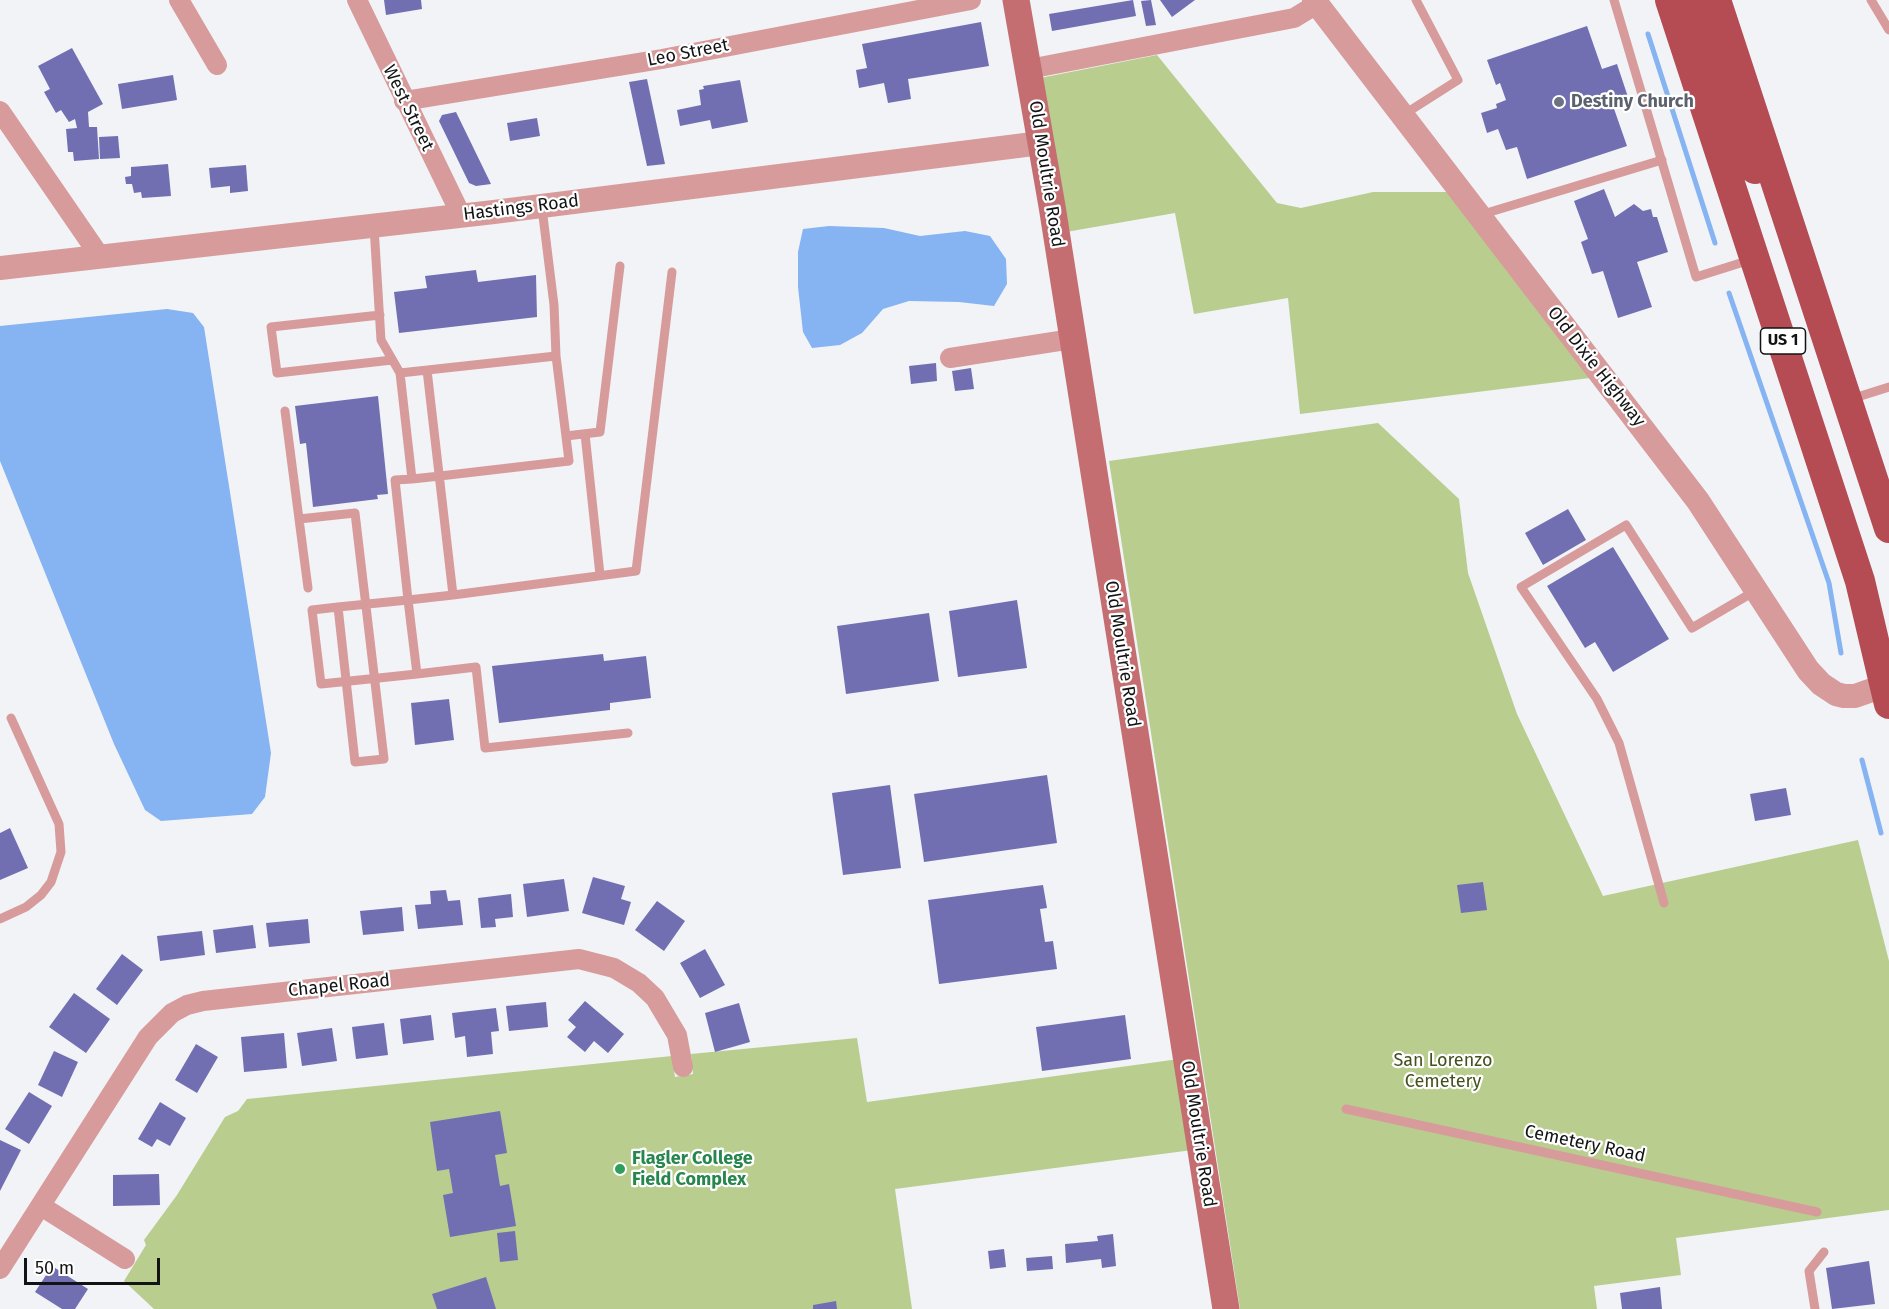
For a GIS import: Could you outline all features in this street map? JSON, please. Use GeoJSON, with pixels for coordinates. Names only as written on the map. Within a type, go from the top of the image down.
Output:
{"type":"FeatureCollection","features":[{"type":"Feature","properties":{"kind":"main road","name":"Old Moultrie Road"},"geometry":{"type":"LineString","coordinates":[[1016,0],[1041,143],[1226,1309]]}},
{"type":"Feature","properties":{"kind":"main road","name":"US 1"},"geometry":{"type":"LineString","coordinates":[[1670,0],[1860,581],[1888,690]]}},
{"type":"Feature","properties":{"kind":"main road"},"geometry":{"type":"LineString","coordinates":[[1694,0],[1743,145],[1790,225]]}},
{"type":"Feature","properties":{"kind":"main road","name":"US 1"},"geometry":{"type":"LineString","coordinates":[[1716,0],[1889,528]]}},
{"type":"Feature","properties":{"kind":"main road"},"geometry":{"type":"LineString","coordinates":[[1735,0],[1816,257],[1817,307]]}},
{"type":"Feature","properties":{"kind":"street"},"geometry":{"type":"LineString","coordinates":[[180,0],[217,65]]}},
{"type":"Feature","properties":{"kind":"street","name":"West Street"},"geometry":{"type":"LineString","coordinates":[[357,0],[461,215]]}},
{"type":"Feature","properties":{"kind":"street","name":"Leo Street"},"geometry":{"type":"LineString","coordinates":[[404,101],[662,59],[971,0]]}},
{"type":"Feature","properties":{"kind":"street"},"geometry":{"type":"LineString","coordinates":[[1029,69],[1294,18],[1316,2]]}},
{"type":"Feature","properties":{"kind":"street","name":"Old Dixie Highway"},"geometry":{"type":"LineString","coordinates":[[1316,2],[1698,501],[1808,670],[1821,684],[1836,694],[1855,696],[1888,690]]}},
{"type":"Feature","properties":{"kind":"street"},"geometry":{"type":"LineString","coordinates":[[0,111],[99,255]]}},
{"type":"Feature","properties":{"kind":"street","name":"Hastings Road"},"geometry":{"type":"LineString","coordinates":[[0,268],[542,206],[1041,143]]}},
{"type":"Feature","properties":{"kind":"street"},"geometry":{"type":"LineString","coordinates":[[950,358],[1072,339]]}},
{"type":"Feature","properties":{"kind":"street","name":"Chapel Road"},"geometry":{"type":"LineString","coordinates":[[0,1269],[148,1037],[172,1013],[203,1001],[579,959],[614,968],[639,983],[655,998],[677,1035],[683,1067]]}},
{"type":"Feature","properties":{"kind":"street"},"geometry":{"type":"LineString","coordinates":[[41,1206],[125,1259]]}},
{"type":"Feature","properties":{"kind":"lane"},"geometry":{"type":"LineString","coordinates":[[1403,116],[1458,80],[1416,0]]}},
{"type":"Feature","properties":{"kind":"lane"},"geometry":{"type":"LineString","coordinates":[[1614,0],[1696,277],[1755,259]]}},
{"type":"Feature","properties":{"kind":"lane"},"geometry":{"type":"LineString","coordinates":[[1871,0],[1889,30]]}},
{"type":"Feature","properties":{"kind":"lane"},"geometry":{"type":"LineString","coordinates":[[1480,215],[1662,160]]}},
{"type":"Feature","properties":{"kind":"lane"},"geometry":{"type":"LineString","coordinates":[[417,674],[395,480],[569,461],[556,356],[554,305],[542,206]]}},
{"type":"Feature","properties":{"kind":"lane"},"geometry":{"type":"LineString","coordinates":[[374,225],[381,340],[400,373],[412,479]]}},
{"type":"Feature","properties":{"kind":"lane"},"geometry":{"type":"LineString","coordinates":[[566,436],[600,432],[620,266]]}},
{"type":"Feature","properties":{"kind":"lane"},"geometry":{"type":"LineString","coordinates":[[628,733],[485,748],[476,667],[321,684],[312,610],[453,595],[636,571],[672,272]]}},
{"type":"Feature","properties":{"kind":"lane"},"geometry":{"type":"LineString","coordinates":[[380,315],[272,327],[277,374],[392,360]]}},
{"type":"Feature","properties":{"kind":"lane"},"geometry":{"type":"LineString","coordinates":[[400,373],[556,356]]}},
{"type":"Feature","properties":{"kind":"lane"},"geometry":{"type":"LineString","coordinates":[[427,370],[453,595]]}},
{"type":"Feature","properties":{"kind":"lane"},"geometry":{"type":"LineString","coordinates":[[1848,400],[1889,387]]}},
{"type":"Feature","properties":{"kind":"lane"},"geometry":{"type":"LineString","coordinates":[[285,411],[308,588]]}},
{"type":"Feature","properties":{"kind":"lane"},"geometry":{"type":"LineString","coordinates":[[585,434],[600,575]]}},
{"type":"Feature","properties":{"kind":"lane"},"geometry":{"type":"LineString","coordinates":[[299,519],[355,513],[384,759],[356,762],[338,607]]}},
{"type":"Feature","properties":{"kind":"lane"},"geometry":{"type":"LineString","coordinates":[[1664,903],[1619,743],[1597,699],[1521,587],[1626,525],[1692,628],[1755,591]]}},
{"type":"Feature","properties":{"kind":"lane"},"geometry":{"type":"LineString","coordinates":[[0,919],[26,907],[41,895],[51,882],[61,852],[59,824],[11,718]]}},
{"type":"Feature","properties":{"kind":"lane","name":"Cemetery Road"},"geometry":{"type":"LineString","coordinates":[[1346,1108],[1817,1212]]}},
{"type":"Feature","properties":{"kind":"lane"},"geometry":{"type":"LineString","coordinates":[[1815,1309],[1809,1271],[1824,1252]]}},
{"type":"Feature","properties":{"kind":"green space"},"geometry":{"type":"Polygon","coordinates":[[[1157,55],[1277,203],[1301,208],[1373,192],[1449,192],[1590,378],[1300,414],[1288,298],[1194,314],[1175,213],[1066,232],[1040,78],[1157,55]]]}},
{"type":"Feature","properties":{"kind":"green space","name":"San Lorenzo Cemetery"},"geometry":{"type":"Polygon","coordinates":[[[1378,423],[1459,499],[1468,573],[1517,714],[1603,896],[1858,840],[1889,961],[1889,1210],[1676,1238],[1681,1275],[1594,1286],[1597,1309],[1240,1309],[1109,461],[1378,423]]]}},
{"type":"Feature","properties":{"kind":"green space","name":"Flagler College Field Complex"},"geometry":{"type":"Polygon","coordinates":[[[857,1038],[867,1102],[1186,1058],[1200,1149],[895,1189],[912,1309],[154,1309],[124,1281],[146,1245],[144,1240],[177,1195],[225,1117],[238,1111],[247,1099],[672,1056],[675,1077],[693,1074],[691,1054],[857,1038]]]}},
{"type":"Feature","properties":{"kind":"water"},"geometry":{"type":"Polygon","coordinates":[[[829,226],[884,228],[920,236],[965,231],[990,236],[1006,259],[1007,284],[994,306],[959,302],[909,301],[883,309],[862,333],[840,345],[812,348],[803,332],[798,287],[798,252],[803,229],[829,226]]]}},
{"type":"Feature","properties":{"kind":"water"},"geometry":{"type":"Polygon","coordinates":[[[167,309],[193,313],[204,327],[271,753],[265,797],[252,814],[161,821],[145,810],[114,744],[0,461],[0,326],[167,309]]]}},
{"type":"Feature","properties":{"kind":"building"},"geometry":{"type":"Polygon","coordinates":[[[384,0],[421,0],[422,9],[386,15],[384,0]]]}},
{"type":"Feature","properties":{"kind":"building"},"geometry":{"type":"Polygon","coordinates":[[[1133,0],[1136,16],[1052,31],[1049,14],[1133,0]]]}},
{"type":"Feature","properties":{"kind":"building"},"geometry":{"type":"Polygon","coordinates":[[[1151,0],[1156,25],[1146,26],[1141,1],[1151,0]]]}},
{"type":"Feature","properties":{"kind":"building"},"geometry":{"type":"Polygon","coordinates":[[[1160,0],[1195,0],[1172,17],[1160,0]]]}},
{"type":"Feature","properties":{"kind":"building"},"geometry":{"type":"Polygon","coordinates":[[[981,22],[989,66],[908,79],[911,99],[888,103],[884,83],[859,88],[856,70],[867,68],[862,44],[981,22]]]}},
{"type":"Feature","properties":{"kind":"building","name":"Destiny Church"},"geometry":{"type":"Polygon","coordinates":[[[1587,26],[1602,69],[1617,64],[1628,97],[1612,103],[1627,146],[1527,179],[1517,147],[1506,150],[1498,129],[1487,133],[1481,113],[1497,108],[1496,104],[1506,100],[1500,83],[1496,85],[1487,60],[1587,26]]]}},
{"type":"Feature","properties":{"kind":"building"},"geometry":{"type":"Polygon","coordinates":[[[72,48],[103,104],[88,112],[89,127],[97,127],[99,159],[74,161],[73,152],[68,152],[66,129],[77,128],[75,119],[69,122],[61,110],[56,113],[44,92],[50,89],[38,66],[72,48]]]}},
{"type":"Feature","properties":{"kind":"building"},"geometry":{"type":"Polygon","coordinates":[[[173,75],[177,100],[122,109],[118,84],[173,75]]]}},
{"type":"Feature","properties":{"kind":"building"},"geometry":{"type":"Polygon","coordinates":[[[647,79],[665,164],[647,166],[629,82],[647,79]]]}},
{"type":"Feature","properties":{"kind":"building"},"geometry":{"type":"Polygon","coordinates":[[[740,80],[748,122],[712,129],[710,120],[680,126],[677,110],[701,105],[699,90],[704,89],[703,86],[740,80]]]}},
{"type":"Feature","properties":{"kind":"building"},"geometry":{"type":"Polygon","coordinates":[[[456,112],[491,184],[476,186],[469,183],[439,121],[442,115],[456,112]]]}},
{"type":"Feature","properties":{"kind":"building"},"geometry":{"type":"Polygon","coordinates":[[[537,118],[540,136],[510,141],[507,123],[537,118]]]}},
{"type":"Feature","properties":{"kind":"building"},"geometry":{"type":"Polygon","coordinates":[[[118,136],[120,158],[100,159],[99,137],[118,136]]]}},
{"type":"Feature","properties":{"kind":"building"},"geometry":{"type":"Polygon","coordinates":[[[168,164],[171,196],[142,198],[141,192],[134,193],[132,184],[126,184],[125,177],[131,176],[131,167],[168,164]]]}},
{"type":"Feature","properties":{"kind":"building"},"geometry":{"type":"Polygon","coordinates":[[[246,165],[248,191],[230,193],[230,186],[211,188],[209,168],[246,165]]]}},
{"type":"Feature","properties":{"kind":"building"},"geometry":{"type":"Polygon","coordinates":[[[1604,189],[1615,217],[1634,204],[1643,211],[1651,209],[1653,217],[1657,217],[1668,252],[1637,262],[1652,307],[1618,318],[1603,271],[1592,274],[1581,242],[1588,239],[1574,201],[1604,189]]]}},
{"type":"Feature","properties":{"kind":"building"},"geometry":{"type":"Polygon","coordinates":[[[476,270],[478,282],[536,275],[537,317],[399,333],[394,292],[427,288],[425,276],[476,270]]]}},
{"type":"Feature","properties":{"kind":"building"},"geometry":{"type":"Polygon","coordinates":[[[936,363],[937,381],[911,384],[909,366],[936,363]]]}},
{"type":"Feature","properties":{"kind":"building"},"geometry":{"type":"Polygon","coordinates":[[[971,368],[974,389],[955,391],[952,371],[971,368]]]}},
{"type":"Feature","properties":{"kind":"building"},"geometry":{"type":"Polygon","coordinates":[[[378,396],[388,494],[377,495],[378,499],[313,507],[306,443],[300,444],[295,406],[378,396]]]}},
{"type":"Feature","properties":{"kind":"building"},"geometry":{"type":"Polygon","coordinates":[[[1568,509],[1586,540],[1543,565],[1525,533],[1568,509]]]}},
{"type":"Feature","properties":{"kind":"building"},"geometry":{"type":"Polygon","coordinates":[[[1613,547],[1669,639],[1613,672],[1595,642],[1585,648],[1547,586],[1613,547]]]}},
{"type":"Feature","properties":{"kind":"building"},"geometry":{"type":"Polygon","coordinates":[[[1017,600],[1027,668],[958,677],[949,611],[1017,600]]]}},
{"type":"Feature","properties":{"kind":"building"},"geometry":{"type":"Polygon","coordinates":[[[929,613],[939,681],[846,694],[837,626],[929,613]]]}},
{"type":"Feature","properties":{"kind":"building"},"geometry":{"type":"Polygon","coordinates":[[[603,654],[604,661],[646,656],[651,698],[610,703],[610,710],[499,723],[492,666],[603,654]]]}},
{"type":"Feature","properties":{"kind":"building"},"geometry":{"type":"Polygon","coordinates":[[[449,699],[454,740],[415,745],[411,703],[449,699]]]}},
{"type":"Feature","properties":{"kind":"building"},"geometry":{"type":"Polygon","coordinates":[[[1047,775],[1057,843],[924,862],[914,794],[1047,775]]]}},
{"type":"Feature","properties":{"kind":"building"},"geometry":{"type":"Polygon","coordinates":[[[890,785],[901,868],[843,875],[832,793],[890,785]]]}},
{"type":"Feature","properties":{"kind":"building"},"geometry":{"type":"Polygon","coordinates":[[[1786,788],[1791,815],[1755,821],[1750,794],[1786,788]]]}},
{"type":"Feature","properties":{"kind":"building"},"geometry":{"type":"Polygon","coordinates":[[[10,828],[28,868],[0,880],[0,833],[10,828]]]}},
{"type":"Feature","properties":{"kind":"building"},"geometry":{"type":"Polygon","coordinates":[[[593,877],[625,886],[621,899],[631,902],[624,925],[582,913],[593,877]]]}},
{"type":"Feature","properties":{"kind":"building"},"geometry":{"type":"Polygon","coordinates":[[[564,879],[569,911],[527,917],[523,884],[564,879]]]}},
{"type":"Feature","properties":{"kind":"building"},"geometry":{"type":"Polygon","coordinates":[[[1483,882],[1487,910],[1461,913],[1457,885],[1483,882]]]}},
{"type":"Feature","properties":{"kind":"building"},"geometry":{"type":"Polygon","coordinates":[[[1043,885],[1047,908],[1040,909],[1045,942],[1053,941],[1057,969],[939,984],[928,900],[1043,885]]]}},
{"type":"Feature","properties":{"kind":"building"},"geometry":{"type":"Polygon","coordinates":[[[446,890],[448,901],[460,900],[463,925],[418,929],[415,905],[431,904],[430,891],[446,890]]]}},
{"type":"Feature","properties":{"kind":"building"},"geometry":{"type":"Polygon","coordinates":[[[511,894],[513,917],[495,919],[496,927],[481,928],[478,898],[511,894]]]}},
{"type":"Feature","properties":{"kind":"building"},"geometry":{"type":"Polygon","coordinates":[[[657,901],[685,921],[664,951],[635,930],[657,901]]]}},
{"type":"Feature","properties":{"kind":"building"},"geometry":{"type":"Polygon","coordinates":[[[402,907],[404,931],[363,935],[360,911],[402,907]]]}},
{"type":"Feature","properties":{"kind":"building"},"geometry":{"type":"Polygon","coordinates":[[[308,919],[310,943],[269,947],[266,923],[308,919]]]}},
{"type":"Feature","properties":{"kind":"building"},"geometry":{"type":"Polygon","coordinates":[[[253,925],[256,948],[216,953],[213,930],[253,925]]]}},
{"type":"Feature","properties":{"kind":"building"},"geometry":{"type":"Polygon","coordinates":[[[202,931],[205,955],[160,961],[157,936],[202,931]]]}},
{"type":"Feature","properties":{"kind":"building"},"geometry":{"type":"Polygon","coordinates":[[[705,949],[725,985],[700,998],[680,963],[705,949]]]}},
{"type":"Feature","properties":{"kind":"building"},"geometry":{"type":"Polygon","coordinates":[[[122,954],[143,970],[117,1005],[96,989],[122,954]]]}},
{"type":"Feature","properties":{"kind":"building"},"geometry":{"type":"Polygon","coordinates":[[[74,993],[110,1019],[86,1053],[49,1027],[74,993]]]}},
{"type":"Feature","properties":{"kind":"building"},"geometry":{"type":"Polygon","coordinates":[[[585,1001],[624,1034],[608,1053],[594,1041],[585,1052],[567,1037],[576,1027],[568,1020],[585,1001]]]}},
{"type":"Feature","properties":{"kind":"building"},"geometry":{"type":"Polygon","coordinates":[[[546,1002],[548,1027],[509,1031],[506,1006],[546,1002]]]}},
{"type":"Feature","properties":{"kind":"building"},"geometry":{"type":"Polygon","coordinates":[[[739,1003],[750,1042],[715,1052],[705,1013],[739,1003]]]}},
{"type":"Feature","properties":{"kind":"building"},"geometry":{"type":"Polygon","coordinates":[[[496,1008],[499,1031],[491,1032],[493,1054],[467,1057],[465,1036],[455,1038],[452,1013],[496,1008]]]}},
{"type":"Feature","properties":{"kind":"building"},"geometry":{"type":"Polygon","coordinates":[[[431,1015],[434,1040],[403,1044],[400,1019],[431,1015]]]}},
{"type":"Feature","properties":{"kind":"building"},"geometry":{"type":"Polygon","coordinates":[[[1125,1015],[1131,1059],[1042,1071],[1036,1027],[1125,1015]]]}},
{"type":"Feature","properties":{"kind":"building"},"geometry":{"type":"Polygon","coordinates":[[[384,1023],[388,1055],[356,1059],[352,1027],[384,1023]]]}},
{"type":"Feature","properties":{"kind":"building"},"geometry":{"type":"Polygon","coordinates":[[[332,1028],[337,1061],[302,1066],[297,1033],[332,1028]]]}},
{"type":"Feature","properties":{"kind":"building"},"geometry":{"type":"Polygon","coordinates":[[[284,1033],[287,1068],[244,1072],[241,1037],[284,1033]]]}},
{"type":"Feature","properties":{"kind":"building"},"geometry":{"type":"Polygon","coordinates":[[[196,1044],[218,1057],[197,1093],[175,1080],[196,1044]]]}},
{"type":"Feature","properties":{"kind":"building"},"geometry":{"type":"Polygon","coordinates":[[[54,1051],[78,1062],[62,1097],[38,1085],[54,1051]]]}},
{"type":"Feature","properties":{"kind":"building"},"geometry":{"type":"Polygon","coordinates":[[[29,1092],[52,1106],[29,1144],[5,1129],[29,1092]]]}},
{"type":"Feature","properties":{"kind":"building"},"geometry":{"type":"Polygon","coordinates":[[[160,1102],[186,1118],[170,1146],[157,1139],[152,1147],[138,1139],[160,1102]]]}},
{"type":"Feature","properties":{"kind":"building"},"geometry":{"type":"Polygon","coordinates":[[[500,1111],[507,1153],[495,1155],[500,1186],[509,1184],[516,1226],[450,1237],[443,1195],[453,1193],[449,1169],[437,1171],[430,1122],[500,1111]]]}},
{"type":"Feature","properties":{"kind":"building"},"geometry":{"type":"Polygon","coordinates":[[[0,1140],[21,1150],[0,1191],[0,1140]]]}},
{"type":"Feature","properties":{"kind":"building"},"geometry":{"type":"Polygon","coordinates":[[[159,1174],[160,1205],[113,1206],[113,1175],[159,1174]]]}},
{"type":"Feature","properties":{"kind":"building"},"geometry":{"type":"Polygon","coordinates":[[[515,1231],[518,1260],[500,1262],[497,1233],[515,1231]]]}},
{"type":"Feature","properties":{"kind":"building"},"geometry":{"type":"Polygon","coordinates":[[[1113,1234],[1116,1266],[1102,1268],[1101,1259],[1066,1263],[1065,1244],[1098,1241],[1097,1236],[1113,1234]]]}},
{"type":"Feature","properties":{"kind":"building"},"geometry":{"type":"Polygon","coordinates":[[[1004,1249],[1006,1267],[990,1269],[988,1251],[1004,1249]]]}},
{"type":"Feature","properties":{"kind":"building"},"geometry":{"type":"Polygon","coordinates":[[[1052,1256],[1053,1269],[1027,1271],[1026,1258],[1052,1256]]]}},
{"type":"Feature","properties":{"kind":"building"},"geometry":{"type":"Polygon","coordinates":[[[1869,1261],[1875,1304],[1832,1309],[1826,1268],[1869,1261]]]}},
{"type":"Feature","properties":{"kind":"building"},"geometry":{"type":"Polygon","coordinates":[[[52,1266],[88,1289],[75,1309],[62,1309],[35,1292],[52,1266]]]}},
{"type":"Feature","properties":{"kind":"building"},"geometry":{"type":"Polygon","coordinates":[[[486,1277],[496,1309],[437,1309],[432,1294],[486,1277]]]}},
{"type":"Feature","properties":{"kind":"building"},"geometry":{"type":"Polygon","coordinates":[[[1660,1287],[1662,1309],[1622,1309],[1620,1293],[1660,1287]]]}},
{"type":"Feature","properties":{"kind":"building"},"geometry":{"type":"Polygon","coordinates":[[[836,1301],[837,1309],[813,1309],[813,1305],[836,1301]]]}},
{"type":"Feature","properties":{"kind":"waterway"},"geometry":{"type":"LineString","coordinates":[[1648,34],[1715,243]]}},
{"type":"Feature","properties":{"kind":"waterway"},"geometry":{"type":"LineString","coordinates":[[1729,293],[1829,583],[1841,653]]}},
{"type":"Feature","properties":{"kind":"waterway"},"geometry":{"type":"LineString","coordinates":[[1862,760],[1881,833]]}},
{"type":"Feature","properties":{"kind":"place","name":"Destiny Church"},"geometry":{"type":"Point","coordinates":[1559,102]}},
{"type":"Feature","properties":{"kind":"place","name":"Flagler College Field Complex"},"geometry":{"type":"Point","coordinates":[620,1169]}}]}
